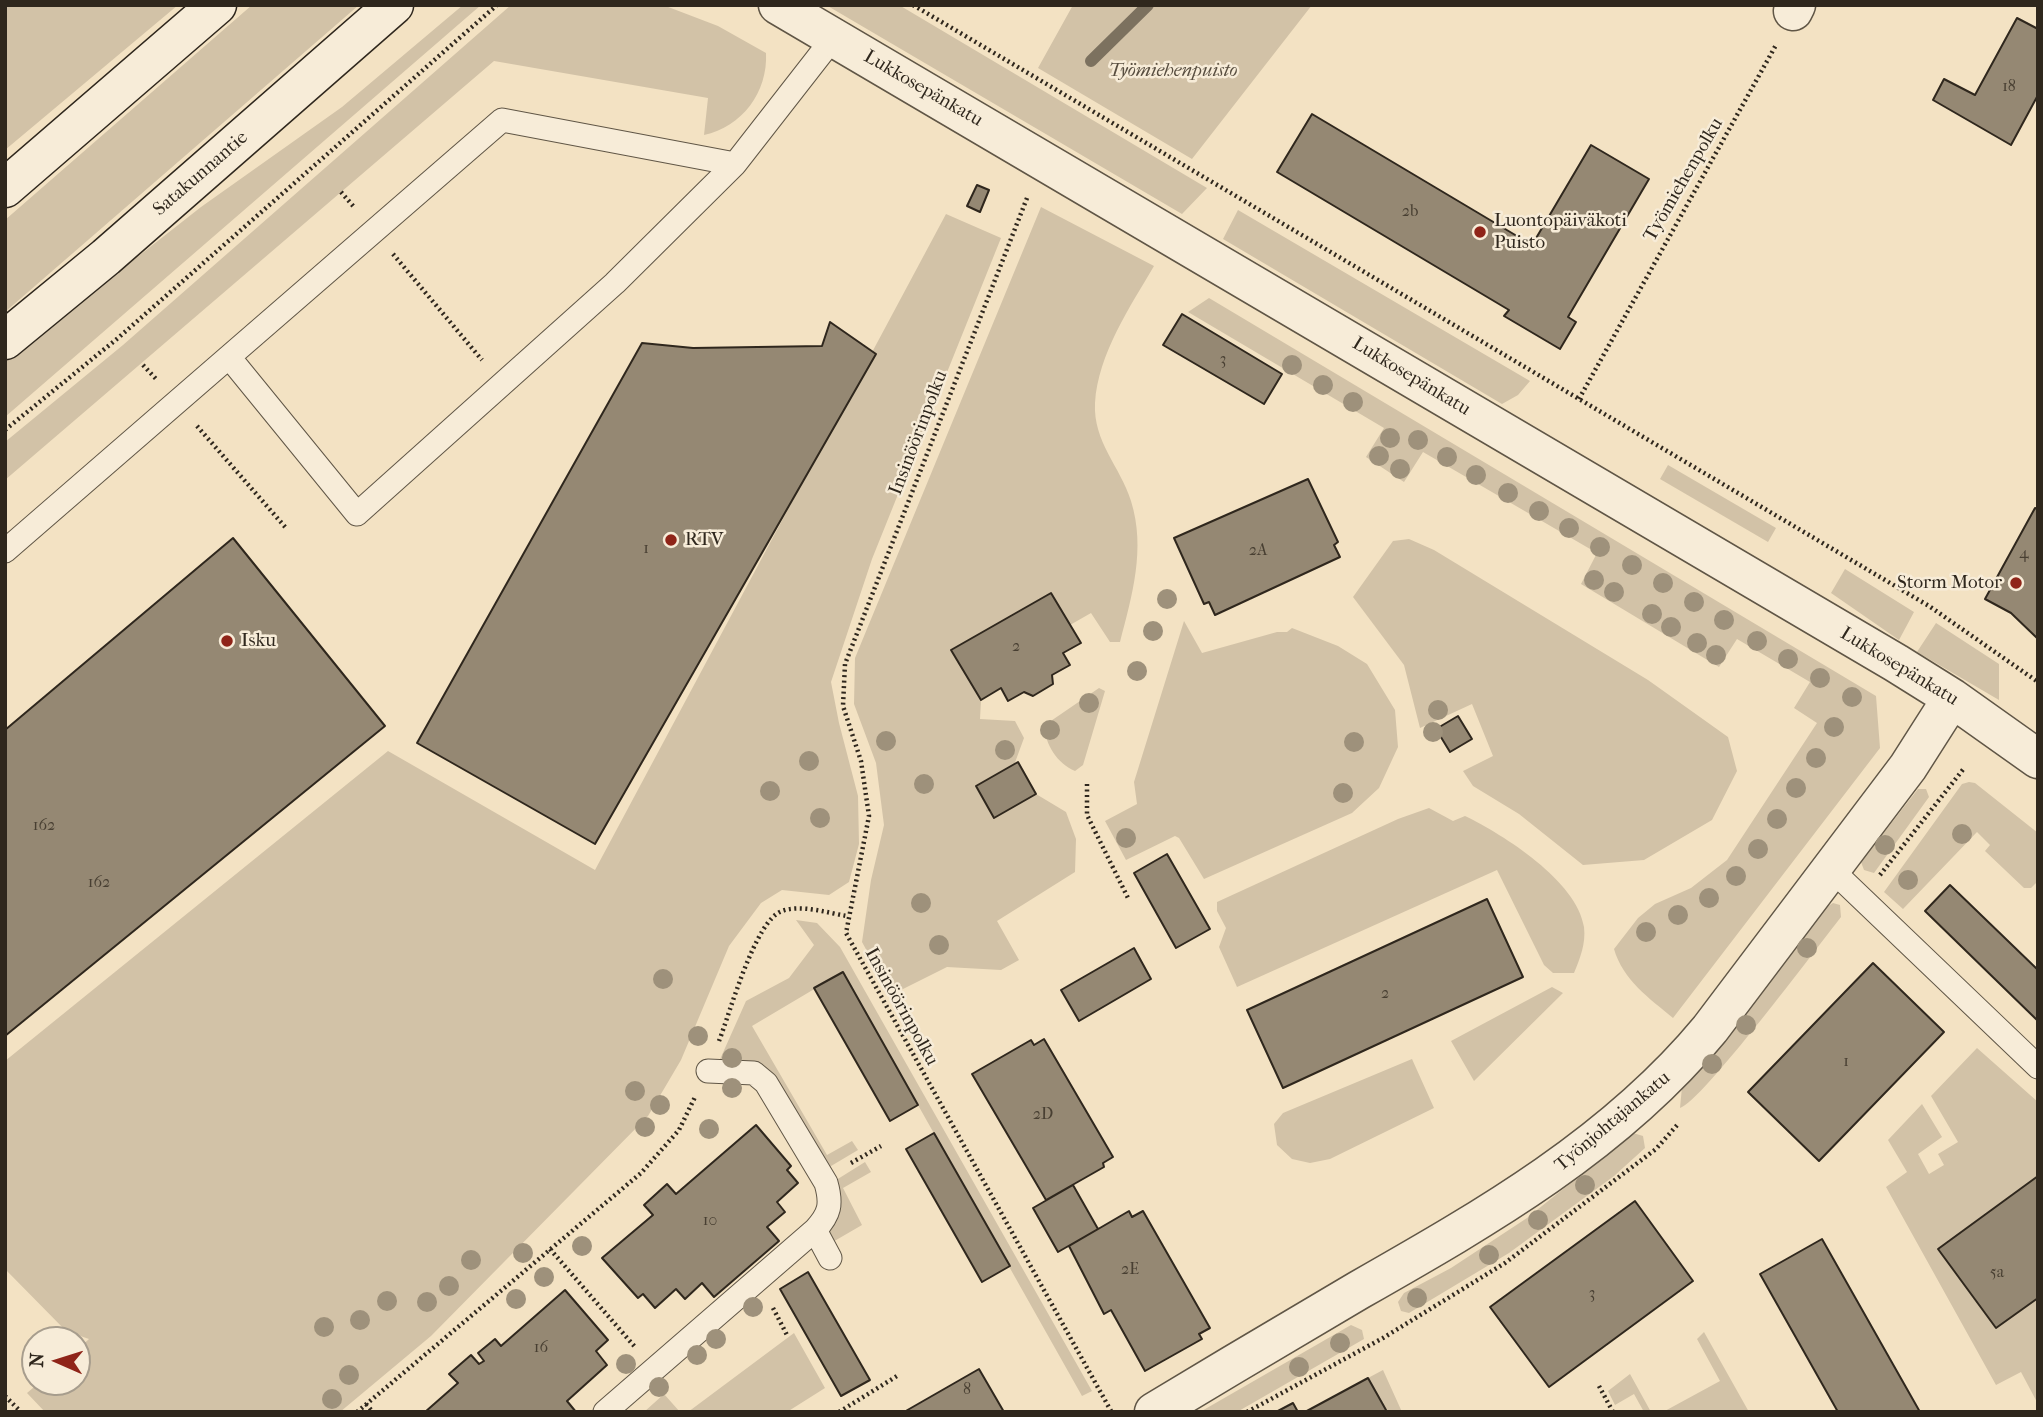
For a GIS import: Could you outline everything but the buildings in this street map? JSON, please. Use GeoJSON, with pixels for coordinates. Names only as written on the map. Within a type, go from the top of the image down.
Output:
{"type":"FeatureCollection","features":[{"type":"Feature","properties":{"kind":"street"},"geometry":{"type":"LineString","coordinates":[[5,188],[217,5]]}},
{"type":"Feature","properties":{"kind":"street","name":"Satakunnantie"},"geometry":{"type":"LineString","coordinates":[[5,340],[106,257],[394,5]]}},
{"type":"Feature","properties":{"kind":"street","name":"Lukkosepänkatu"},"geometry":{"type":"LineString","coordinates":[[778,5],[1952,698],[2038,759]]}},
{"type":"Feature","properties":{"kind":"street","name":"Työnjohtajankatu"},"geometry":{"type":"LineString","coordinates":[[1154,1412],[1464,1231],[1551,1174],[1630,1113],[1686,1058],[1710,1030],[1908,766],[1952,698]]}},
{"type":"Feature","properties":{"kind":"lane"},"geometry":{"type":"LineString","coordinates":[[229,357],[357,514],[615,284],[735,164],[834,37]]}},
{"type":"Feature","properties":{"kind":"lane"},"geometry":{"type":"LineString","coordinates":[[5,551],[502,120],[735,164]]}},
{"type":"Feature","properties":{"kind":"lane"},"geometry":{"type":"LineString","coordinates":[[1832,870],[2038,1067]]}},
{"type":"Feature","properties":{"kind":"lane"},"geometry":{"type":"LineString","coordinates":[[605,1412],[827,1217],[831,1201],[826,1183],[766,1083],[754,1073],[708,1072]]}},
{"type":"Feature","properties":{"kind":"lane"},"geometry":{"type":"LineString","coordinates":[[815,1230],[830,1258]]}},
{"type":"Feature","properties":{"kind":"path"},"geometry":{"type":"LineString","coordinates":[[5,430],[118,338],[497,5]]}},
{"type":"Feature","properties":{"kind":"path"},"geometry":{"type":"LineString","coordinates":[[913,5],[1929,606],[2038,682]]}},
{"type":"Feature","properties":{"kind":"path","name":"Työmiehenpolku"},"geometry":{"type":"LineString","coordinates":[[1579,398],[1674,225],[1757,82],[1795,8]]}},
{"type":"Feature","properties":{"kind":"path","name":"Insinöörinpolku"},"geometry":{"type":"LineString","coordinates":[[1031,190],[845,664],[843,706],[861,761],[869,816],[847,916],[846,933],[851,947],[1111,1412]]}},
{"type":"Feature","properties":{"kind":"path"},"geometry":{"type":"LineString","coordinates":[[341,192],[503,384]]}},
{"type":"Feature","properties":{"kind":"path"},"geometry":{"type":"LineString","coordinates":[[144,365],[286,528]]}},
{"type":"Feature","properties":{"kind":"path"},"geometry":{"type":"LineString","coordinates":[[1087,784],[1087,815],[1128,898]]}},
{"type":"Feature","properties":{"kind":"path"},"geometry":{"type":"LineString","coordinates":[[357,1412],[641,1173],[679,1130],[708,1072],[758,938],[772,916],[793,909],[847,916]]}},
{"type":"Feature","properties":{"kind":"path"},"geometry":{"type":"LineString","coordinates":[[550,1249],[654,1369]]}},
{"type":"Feature","properties":{"kind":"path"},"geometry":{"type":"LineString","coordinates":[[839,1412],[897,1376]]}},
{"type":"Feature","properties":{"kind":"path"},"geometry":{"type":"LineString","coordinates":[[1599,1386],[1613,1412]]}},
{"type":"Feature","properties":{"kind":"path"},"geometry":{"type":"LineString","coordinates":[[5,1396],[21,1412]]}},
{"type":"Feature","properties":{"kind":"path"},"geometry":{"type":"LineString","coordinates":[[366,1404],[373,1412]]}},
{"type":"Feature","properties":{"kind":"green space"},"geometry":{"type":"Polygon","coordinates":[[[5,5],[178,5],[5,150],[5,5]]]}},
{"type":"Feature","properties":{"kind":"green space"},"geometry":{"type":"Polygon","coordinates":[[[252,5],[359,5],[5,312],[5,220],[252,5]]]}},
{"type":"Feature","properties":{"kind":"green space"},"geometry":{"type":"Polygon","coordinates":[[[463,5],[481,5],[5,417],[5,361],[201,207],[342,107],[463,5]]]}},
{"type":"Feature","properties":{"kind":"green space"},"geometry":{"type":"Polygon","coordinates":[[[511,5],[663,5],[718,26],[766,53],[762,81],[750,106],[741,116],[718,131],[704,135],[708,98],[494,61],[5,480],[5,442],[123,345],[511,5]]]}},
{"type":"Feature","properties":{"kind":"green space"},"geometry":{"type":"Polygon","coordinates":[[[826,5],[899,5],[1207,188],[1182,214],[826,5]]]}},
{"type":"Feature","properties":{"kind":"green space","name":"Työmiehenpuisto"},"geometry":{"type":"Polygon","coordinates":[[[1073,5],[1312,5],[1192,159],[1038,68],[1073,5]]]}},
{"type":"Feature","properties":{"kind":"green space"},"geometry":{"type":"Polygon","coordinates":[[[1041,207],[1154,266],[1109,349],[1097,385],[1095,403],[1098,430],[1126,488],[1135,519],[1137,555],[1133,590],[1120,642],[1110,642],[1091,613],[1070,625],[1051,593],[952,650],[981,700],[980,719],[1015,721],[1024,738],[995,817],[1036,794],[1066,812],[1076,839],[1075,872],[997,921],[1019,960],[1001,970],[947,967],[891,995],[862,942],[871,880],[884,825],[876,763],[854,704],[855,658],[1041,207]]]}},
{"type":"Feature","properties":{"kind":"green space"},"geometry":{"type":"Polygon","coordinates":[[[1238,210],[1530,381],[1518,395],[1502,404],[1223,239],[1238,210]]]}},
{"type":"Feature","properties":{"kind":"green space"},"geometry":{"type":"Polygon","coordinates":[[[946,214],[1001,238],[872,559],[831,682],[858,796],[859,844],[849,882],[829,895],[782,890],[761,903],[729,946],[681,1060],[648,1116],[431,1336],[340,1412],[45,1412],[30,1396],[91,1396],[91,1326],[61,1326],[5,1269],[5,1061],[388,751],[595,870],[946,214]]]}},
{"type":"Feature","properties":{"kind":"green space"},"geometry":{"type":"Polygon","coordinates":[[[1209,298],[1876,696],[1880,748],[1673,1018],[1630,979],[1614,949],[1638,918],[1655,904],[1691,888],[1727,860],[1817,723],[1794,708],[1810,682],[1737,639],[1719,667],[1581,584],[1597,553],[1423,452],[1404,482],[1366,457],[1384,428],[1188,312],[1209,298]]]}},
{"type":"Feature","properties":{"kind":"green space"},"geometry":{"type":"Polygon","coordinates":[[[1668,465],[1776,528],[1768,542],[1660,479],[1668,465]]]}},
{"type":"Feature","properties":{"kind":"green space"},"geometry":{"type":"Polygon","coordinates":[[[1409,539],[1434,550],[1648,680],[1728,737],[1737,771],[1712,820],[1644,860],[1583,865],[1519,814],[1473,786],[1463,771],[1493,756],[1472,704],[1420,728],[1404,665],[1353,597],[1393,541],[1409,539]]]}},
{"type":"Feature","properties":{"kind":"green space"},"geometry":{"type":"Polygon","coordinates":[[[1845,569],[1914,612],[1899,640],[1831,593],[1845,569]]]}},
{"type":"Feature","properties":{"kind":"green space"},"geometry":{"type":"Polygon","coordinates":[[[1184,621],[1202,653],[1277,632],[1287,632],[1292,628],[1338,646],[1367,664],[1395,710],[1398,747],[1379,788],[1352,813],[1204,879],[1179,838],[1175,836],[1126,860],[1105,821],[1137,804],[1134,782],[1184,621]]]}},
{"type":"Feature","properties":{"kind":"green space"},"geometry":{"type":"Polygon","coordinates":[[[1936,623],[1999,664],[1999,700],[1917,652],[1936,623]]]}},
{"type":"Feature","properties":{"kind":"green space"},"geometry":{"type":"Polygon","coordinates":[[[1099,688],[1105,691],[1083,765],[1075,771],[1063,764],[1053,752],[1045,725],[1099,688]]]}},
{"type":"Feature","properties":{"kind":"green space"},"geometry":{"type":"Polygon","coordinates":[[[1975,783],[2038,833],[2038,881],[2031,888],[2024,888],[1985,851],[1990,845],[1977,832],[1903,909],[1884,892],[1962,784],[1975,783]]]}},
{"type":"Feature","properties":{"kind":"green space"},"geometry":{"type":"Polygon","coordinates":[[[1918,789],[1926,789],[1929,797],[1874,873],[1864,870],[1861,862],[1918,789]]]}},
{"type":"Feature","properties":{"kind":"green space"},"geometry":{"type":"Polygon","coordinates":[[[1429,808],[1453,821],[1465,816],[1518,847],[1554,877],[1568,893],[1584,927],[1583,945],[1574,973],[1553,973],[1544,965],[1497,870],[1237,987],[1219,947],[1226,928],[1217,911],[1217,902],[1398,819],[1429,808]]]}},
{"type":"Feature","properties":{"kind":"green space"},"geometry":{"type":"Polygon","coordinates":[[[1833,903],[1840,905],[1841,917],[1734,1053],[1692,1100],[1680,1108],[1682,1087],[1825,908],[1833,903]]]}},
{"type":"Feature","properties":{"kind":"green space"},"geometry":{"type":"Polygon","coordinates":[[[796,920],[817,923],[840,947],[1092,1391],[1082,1396],[843,972],[752,1026],[827,1155],[852,1141],[858,1150],[826,1169],[771,1078],[717,1066],[746,1001],[789,978],[814,945],[796,920]]]}},
{"type":"Feature","properties":{"kind":"green space"},"geometry":{"type":"Polygon","coordinates":[[[1552,987],[1563,993],[1474,1081],[1451,1041],[1552,987]]]}},
{"type":"Feature","properties":{"kind":"green space"},"geometry":{"type":"Polygon","coordinates":[[[1977,1048],[2038,1102],[2038,1176],[1938,1249],[1996,1328],[2038,1298],[2038,1404],[2021,1372],[1996,1385],[1886,1187],[1907,1172],[1888,1140],[1922,1104],[1942,1137],[1918,1154],[1929,1174],[1944,1165],[1938,1154],[1958,1142],[1931,1096],[1977,1048]]]}},
{"type":"Feature","properties":{"kind":"green space"},"geometry":{"type":"Polygon","coordinates":[[[1412,1059],[1434,1108],[1330,1159],[1310,1163],[1292,1159],[1277,1145],[1274,1124],[1283,1113],[1412,1059]]]}},
{"type":"Feature","properties":{"kind":"green space"},"geometry":{"type":"Polygon","coordinates":[[[1633,1133],[1643,1136],[1645,1148],[1614,1176],[1509,1253],[1409,1313],[1401,1311],[1398,1302],[1404,1293],[1451,1268],[1527,1218],[1633,1133]]]}},
{"type":"Feature","properties":{"kind":"green space"},"geometry":{"type":"Polygon","coordinates":[[[865,1162],[871,1172],[843,1188],[862,1225],[831,1243],[825,1235],[835,1223],[840,1210],[839,1197],[833,1182],[865,1162]]]}},
{"type":"Feature","properties":{"kind":"green space"},"geometry":{"type":"Polygon","coordinates":[[[1351,1325],[1362,1330],[1364,1339],[1237,1412],[1200,1412],[1351,1325]]]}},
{"type":"Feature","properties":{"kind":"green space"},"geometry":{"type":"Polygon","coordinates":[[[1704,1332],[1749,1412],[1663,1412],[1720,1381],[1697,1339],[1704,1332]]]}},
{"type":"Feature","properties":{"kind":"green space"},"geometry":{"type":"Polygon","coordinates":[[[794,1333],[825,1388],[787,1412],[688,1412],[794,1333]]]}},
{"type":"Feature","properties":{"kind":"green space"},"geometry":{"type":"Polygon","coordinates":[[[1383,1370],[1402,1412],[1384,1412],[1386,1410],[1368,1378],[1383,1370]]]}},
{"type":"Feature","properties":{"kind":"green space"},"geometry":{"type":"Polygon","coordinates":[[[1630,1374],[1651,1412],[1644,1412],[1634,1394],[1615,1405],[1608,1391],[1630,1374]]]}},
{"type":"Feature","properties":{"kind":"green space"},"geometry":{"type":"Polygon","coordinates":[[[664,1394],[680,1412],[644,1412],[664,1394]]]}},
{"type":"Feature","properties":{"kind":"waterway"},"geometry":{"type":"LineString","coordinates":[[1091,61],[1148,5]]}},
{"type":"Feature","properties":{"kind":"place","name":"Luontopäiväkoti Puisto"},"geometry":{"type":"Point","coordinates":[1480,232]}},
{"type":"Feature","properties":{"kind":"place","name":"RTV"},"geometry":{"type":"Point","coordinates":[671,540]}},
{"type":"Feature","properties":{"kind":"place","name":"Storm Motor"},"geometry":{"type":"Point","coordinates":[2016,583]}},
{"type":"Feature","properties":{"kind":"place","name":"Isku"},"geometry":{"type":"Point","coordinates":[227,641]}}]}
